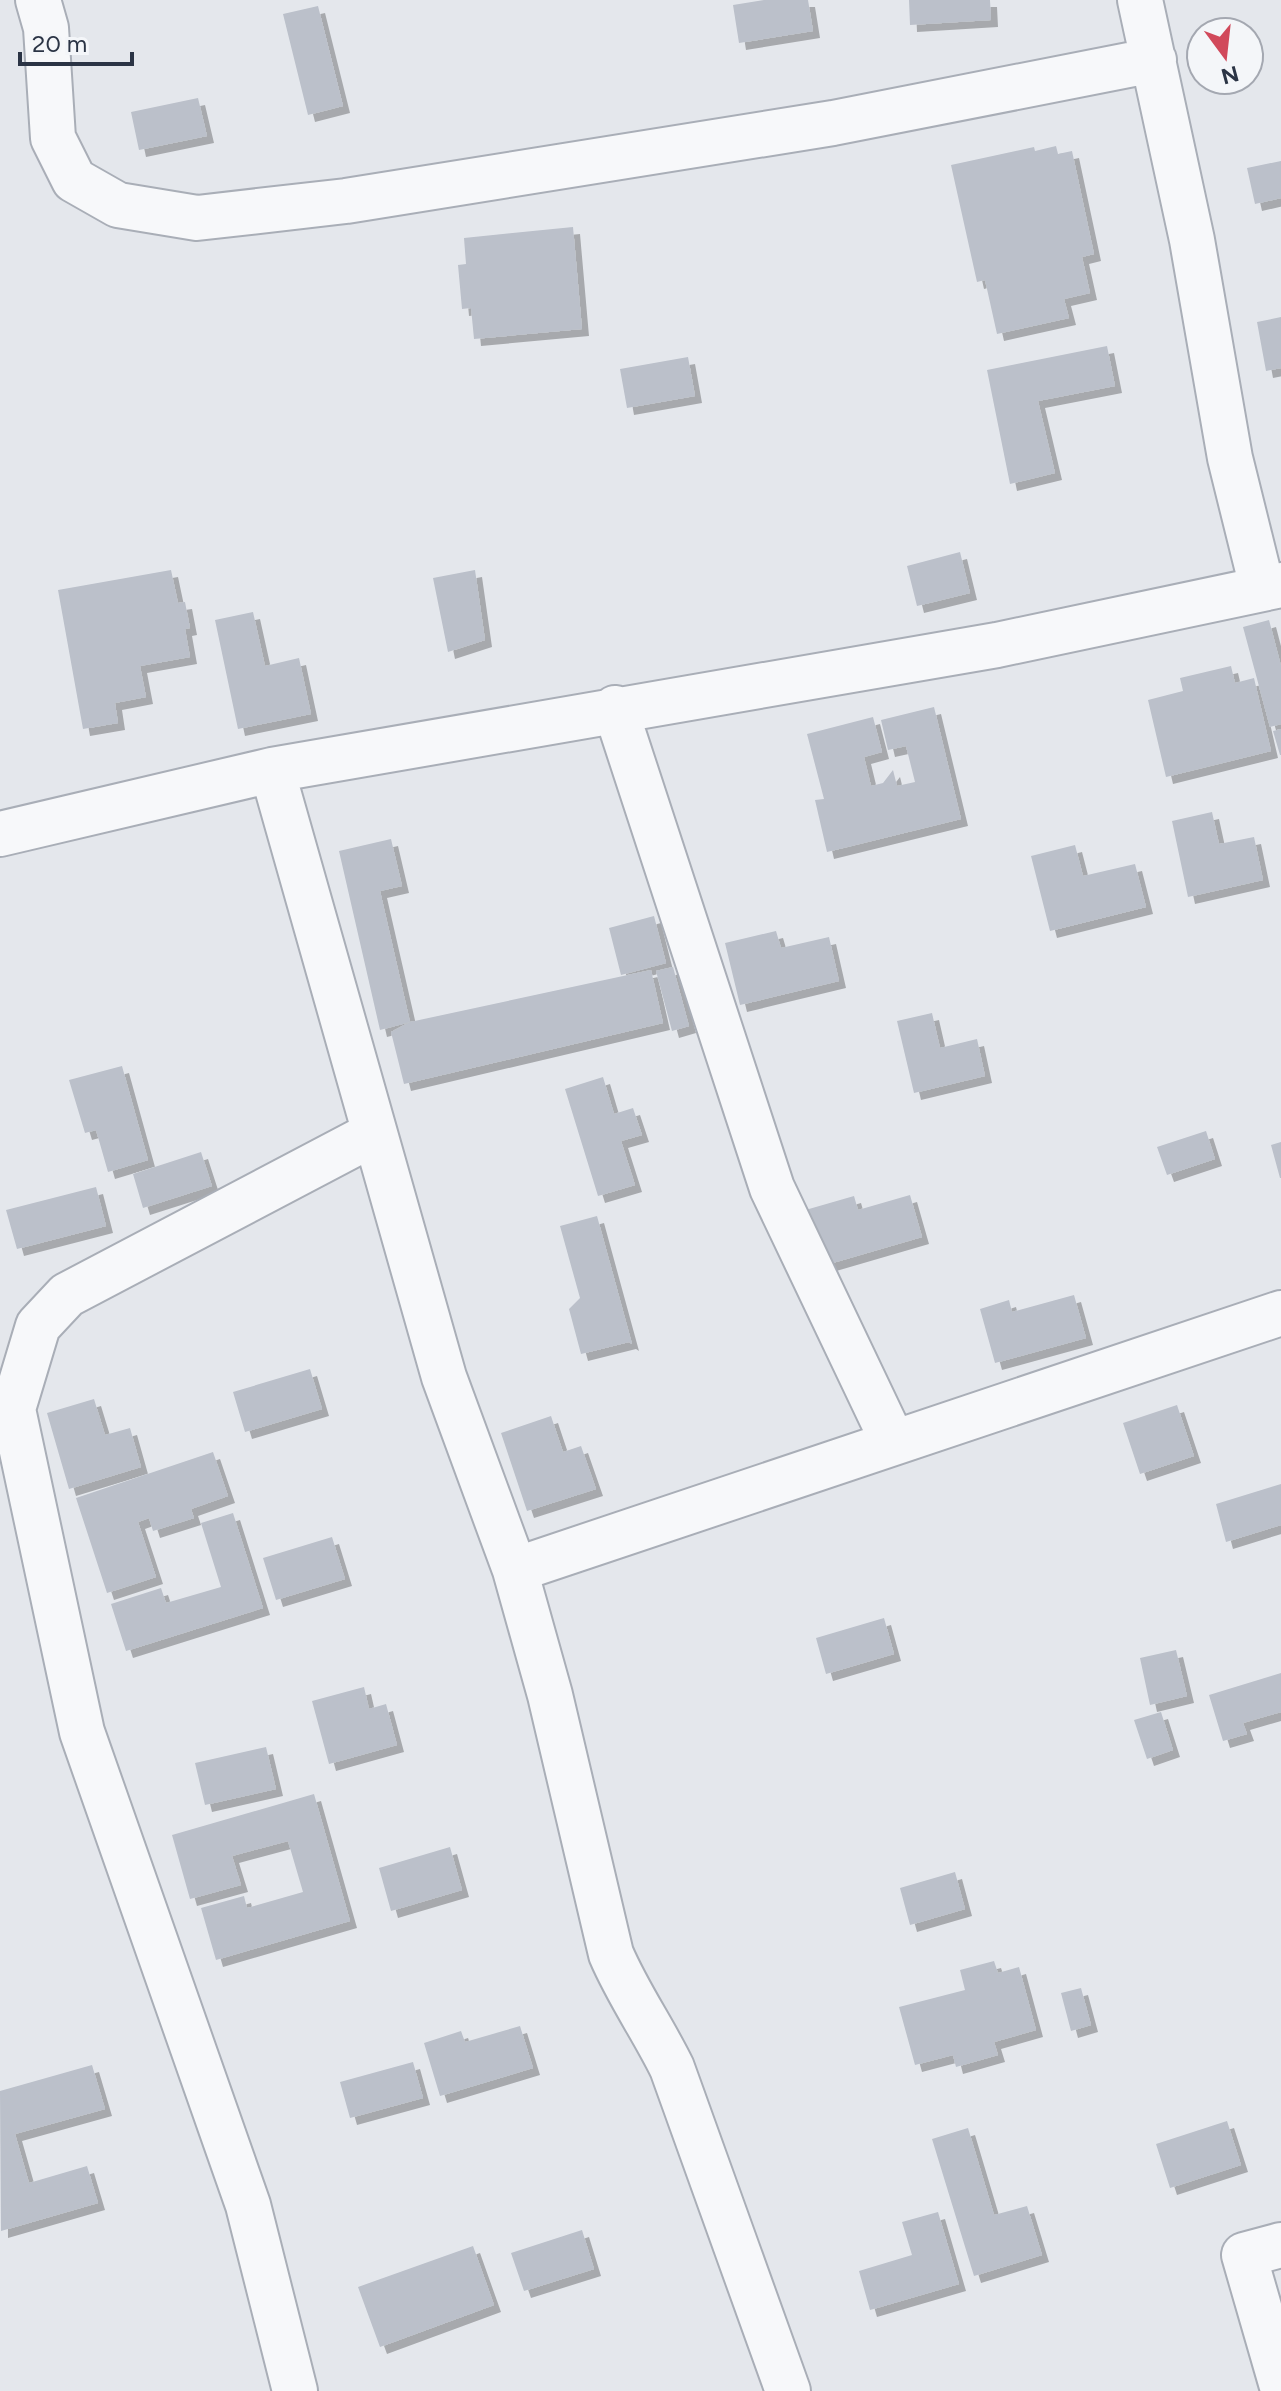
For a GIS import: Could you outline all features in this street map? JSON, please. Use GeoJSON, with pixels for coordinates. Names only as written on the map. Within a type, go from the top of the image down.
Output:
{"type":"FeatureCollection","features":[{"type":"Feature","properties":{"kind":"street"},"geometry":{"type":"LineString","coordinates":[[38,0],[46,28],[53,138],[74,180],[118,205],[197,218],[346,201],[817,126],[1154,60]]}},
{"type":"Feature","properties":{"kind":"street"},"geometry":{"type":"LineString","coordinates":[[0,834],[272,770],[615,708],[997,645],[1272,586],[1230,458],[1194,254],[1140,0]]}},
{"type":"Feature","properties":{"kind":"street"},"geometry":{"type":"LineString","coordinates":[[615,708],[772,1188],[893,1442]]}},
{"type":"Feature","properties":{"kind":"street"},"geometry":{"type":"LineString","coordinates":[[272,770],[444,1377],[515,1570],[550,1695],[611,1954],[626,1989],[649,2022],[672,2068],[788,2391]]}},
{"type":"Feature","properties":{"kind":"street"},"geometry":{"type":"LineString","coordinates":[[295,2391],[248,2205],[82,1732],[13,1409],[38,1326],[67,1295],[373,1134]]}},
{"type":"Feature","properties":{"kind":"street"},"geometry":{"type":"LineString","coordinates":[[515,1570],[1281,1313]]}},
{"type":"Feature","properties":{"kind":"street"},"geometry":{"type":"LineString","coordinates":[[1281,2245],[1244,2255],[1281,2383]]}},
{"type":"Feature","properties":{"kind":"building"},"geometry":{"type":"Polygon","coordinates":[[[764,0],[808,0],[813,31],[739,43],[733,5],[764,0]]]}},
{"type":"Feature","properties":{"kind":"building"},"geometry":{"type":"Polygon","coordinates":[[[909,0],[990,0],[991,20],[910,25],[909,0]]]}},
{"type":"Feature","properties":{"kind":"building"},"geometry":{"type":"Polygon","coordinates":[[[318,6],[343,106],[308,115],[283,14],[318,6]]]}},
{"type":"Feature","properties":{"kind":"building"},"geometry":{"type":"Polygon","coordinates":[[[198,98],[207,136],[139,150],[131,112],[198,98]]]}},
{"type":"Feature","properties":{"kind":"building"},"geometry":{"type":"Polygon","coordinates":[[[1056,146],[1058,154],[1072,151],[1094,254],[1082,257],[1090,293],[1064,299],[1069,318],[997,334],[985,280],[977,282],[951,165],[1034,147],[1035,151],[1056,146]]]}},
{"type":"Feature","properties":{"kind":"building"},"geometry":{"type":"Polygon","coordinates":[[[1281,161],[1281,198],[1255,204],[1247,168],[1281,161]]]}},
{"type":"Feature","properties":{"kind":"building"},"geometry":{"type":"Polygon","coordinates":[[[573,227],[582,329],[474,339],[471,308],[462,309],[458,265],[466,264],[464,238],[573,227]]]}},
{"type":"Feature","properties":{"kind":"building"},"geometry":{"type":"Polygon","coordinates":[[[1281,317],[1281,368],[1266,371],[1257,322],[1281,317]]]}},
{"type":"Feature","properties":{"kind":"building"},"geometry":{"type":"Polygon","coordinates":[[[1107,346],[1115,386],[1038,401],[1055,473],[1010,484],[987,370],[1107,346]]]}},
{"type":"Feature","properties":{"kind":"building"},"geometry":{"type":"Polygon","coordinates":[[[688,357],[695,396],[627,408],[620,369],[688,357]]]}},
{"type":"Feature","properties":{"kind":"building"},"geometry":{"type":"Polygon","coordinates":[[[960,552],[970,593],[917,606],[907,566],[960,552]]]}},
{"type":"Feature","properties":{"kind":"building"},"geometry":{"type":"Polygon","coordinates":[[[171,570],[178,603],[185,602],[190,628],[185,629],[190,657],[140,666],[146,697],[115,703],[118,723],[83,729],[58,590],[171,570]]]}},
{"type":"Feature","properties":{"kind":"building"},"geometry":{"type":"Polygon","coordinates":[[[475,570],[485,640],[448,652],[433,578],[475,570]]]}},
{"type":"Feature","properties":{"kind":"building"},"geometry":{"type":"Polygon","coordinates":[[[253,612],[265,666],[299,658],[311,714],[238,729],[215,620],[253,612]]]}},
{"type":"Feature","properties":{"kind":"building"},"geometry":{"type":"Polygon","coordinates":[[[1269,620],[1281,666],[1281,724],[1270,727],[1243,627],[1269,620]]]}},
{"type":"Feature","properties":{"kind":"building"},"geometry":{"type":"Polygon","coordinates":[[[1231,666],[1235,683],[1254,678],[1271,751],[1166,777],[1148,700],[1183,691],[1180,678],[1231,666]]]}},
{"type":"Feature","properties":{"kind":"building"},"geometry":{"type":"Polygon","coordinates":[[[934,707],[961,819],[827,852],[815,800],[824,799],[807,734],[873,717],[882,752],[864,757],[871,786],[883,783],[893,770],[897,786],[915,782],[906,746],[888,750],[881,720],[934,707]]]}},
{"type":"Feature","properties":{"kind":"building"},"geometry":{"type":"Polygon","coordinates":[[[1281,729],[1281,755],[1280,755],[1273,731],[1281,729]]]}},
{"type":"Feature","properties":{"kind":"building"},"geometry":{"type":"Polygon","coordinates":[[[1212,812],[1219,844],[1254,837],[1263,880],[1188,897],[1172,821],[1212,812]]]}},
{"type":"Feature","properties":{"kind":"building"},"geometry":{"type":"Polygon","coordinates":[[[391,839],[402,886],[380,891],[410,1022],[380,1030],[339,851],[391,839]]]}},
{"type":"Feature","properties":{"kind":"building"},"geometry":{"type":"Polygon","coordinates":[[[1075,845],[1083,876],[1135,864],[1146,907],[1050,931],[1031,856],[1075,845]]]}},
{"type":"Feature","properties":{"kind":"building"},"geometry":{"type":"Polygon","coordinates":[[[654,916],[666,963],[621,975],[609,928],[654,916]]]}},
{"type":"Feature","properties":{"kind":"building"},"geometry":{"type":"Polygon","coordinates":[[[776,931],[781,948],[829,937],[839,981],[740,1005],[725,943],[776,931]]]}},
{"type":"Feature","properties":{"kind":"building"},"geometry":{"type":"Polygon","coordinates":[[[673,967],[689,1026],[672,1031],[656,971],[673,967]]]}},
{"type":"Feature","properties":{"kind":"building"},"geometry":{"type":"Polygon","coordinates":[[[651,970],[663,1023],[404,1084],[391,1032],[410,1022],[651,970]]]}},
{"type":"Feature","properties":{"kind":"building"},"geometry":{"type":"Polygon","coordinates":[[[932,1013],[940,1048],[977,1039],[985,1076],[914,1093],[897,1021],[932,1013]]]}},
{"type":"Feature","properties":{"kind":"building"},"geometry":{"type":"Polygon","coordinates":[[[122,1066],[148,1160],[108,1172],[96,1130],[85,1133],[69,1080],[122,1066]]]}},
{"type":"Feature","properties":{"kind":"building"},"geometry":{"type":"Polygon","coordinates":[[[603,1077],[614,1114],[633,1108],[642,1135],[621,1141],[635,1185],[598,1196],[565,1089],[603,1077]]]}},
{"type":"Feature","properties":{"kind":"building"},"geometry":{"type":"Polygon","coordinates":[[[1206,1131],[1215,1159],[1167,1175],[1157,1147],[1206,1131]]]}},
{"type":"Feature","properties":{"kind":"building"},"geometry":{"type":"Polygon","coordinates":[[[1281,1142],[1281,1178],[1280,1178],[1271,1145],[1281,1142]]]}},
{"type":"Feature","properties":{"kind":"building"},"geometry":{"type":"Polygon","coordinates":[[[201,1152],[212,1186],[143,1208],[133,1174],[201,1152]]]}},
{"type":"Feature","properties":{"kind":"building"},"geometry":{"type":"Polygon","coordinates":[[[96,1187],[106,1226],[17,1249],[6,1210],[96,1187]]]}},
{"type":"Feature","properties":{"kind":"building"},"geometry":{"type":"Polygon","coordinates":[[[910,1195],[922,1237],[819,1267],[802,1211],[854,1196],[858,1210],[910,1195]]]}},
{"type":"Feature","properties":{"kind":"building"},"geometry":{"type":"Polygon","coordinates":[[[597,1216],[632,1344],[629,1342],[581,1354],[569,1309],[580,1298],[560,1226],[597,1216]]]}},
{"type":"Feature","properties":{"kind":"building"},"geometry":{"type":"Polygon","coordinates":[[[1074,1295],[1086,1338],[995,1363],[980,1309],[1009,1300],[1012,1312],[1074,1295]]]}},
{"type":"Feature","properties":{"kind":"building"},"geometry":{"type":"Polygon","coordinates":[[[310,1369],[322,1409],[245,1432],[233,1392],[310,1369]]]}},
{"type":"Feature","properties":{"kind":"building"},"geometry":{"type":"Polygon","coordinates":[[[94,1399],[105,1435],[130,1428],[141,1467],[69,1489],[47,1413],[94,1399]]]}},
{"type":"Feature","properties":{"kind":"building"},"geometry":{"type":"Polygon","coordinates":[[[1177,1405],[1194,1456],[1140,1474],[1123,1423],[1177,1405]]]}},
{"type":"Feature","properties":{"kind":"building"},"geometry":{"type":"Polygon","coordinates":[[[551,1416],[563,1452],[581,1446],[596,1489],[527,1511],[501,1433],[551,1416]]]}},
{"type":"Feature","properties":{"kind":"building"},"geometry":{"type":"Polygon","coordinates":[[[213,1452],[228,1496],[191,1509],[194,1518],[153,1531],[149,1518],[138,1522],[156,1577],[107,1593],[76,1498],[213,1452]]]}},
{"type":"Feature","properties":{"kind":"building"},"geometry":{"type":"Polygon","coordinates":[[[1281,1484],[1281,1525],[1226,1542],[1216,1504],[1281,1484]]]}},
{"type":"Feature","properties":{"kind":"building"},"geometry":{"type":"Polygon","coordinates":[[[233,1513],[263,1608],[126,1651],[111,1604],[161,1588],[166,1603],[221,1587],[201,1523],[233,1513]]]}},
{"type":"Feature","properties":{"kind":"building"},"geometry":{"type":"Polygon","coordinates":[[[332,1537],[345,1579],[276,1600],[263,1558],[332,1537]]]}},
{"type":"Feature","properties":{"kind":"building"},"geometry":{"type":"Polygon","coordinates":[[[884,1618],[894,1654],[826,1674],[816,1638],[884,1618]]]}},
{"type":"Feature","properties":{"kind":"building"},"geometry":{"type":"Polygon","coordinates":[[[1176,1650],[1187,1696],[1150,1705],[1140,1658],[1176,1650]]]}},
{"type":"Feature","properties":{"kind":"building"},"geometry":{"type":"Polygon","coordinates":[[[1281,1673],[1281,1712],[1243,1723],[1247,1734],[1223,1741],[1209,1695],[1281,1673]]]}},
{"type":"Feature","properties":{"kind":"building"},"geometry":{"type":"Polygon","coordinates":[[[364,1687],[369,1709],[386,1704],[397,1745],[329,1764],[312,1701],[364,1687]]]}},
{"type":"Feature","properties":{"kind":"building"},"geometry":{"type":"Polygon","coordinates":[[[1161,1712],[1173,1750],[1147,1759],[1134,1720],[1161,1712]]]}},
{"type":"Feature","properties":{"kind":"building"},"geometry":{"type":"Polygon","coordinates":[[[266,1747],[276,1789],[205,1805],[195,1763],[266,1747]]]}},
{"type":"Feature","properties":{"kind":"building"},"geometry":{"type":"Polygon","coordinates":[[[314,1794],[350,1921],[216,1960],[201,1908],[244,1896],[247,1908],[303,1892],[288,1841],[232,1856],[241,1885],[190,1899],[172,1835],[314,1794]]]}},
{"type":"Feature","properties":{"kind":"building"},"geometry":{"type":"Polygon","coordinates":[[[450,1847],[462,1890],[391,1911],[379,1868],[450,1847]]]}},
{"type":"Feature","properties":{"kind":"building"},"geometry":{"type":"Polygon","coordinates":[[[955,1872],[965,1909],[910,1925],[900,1888],[955,1872]]]}},
{"type":"Feature","properties":{"kind":"building"},"geometry":{"type":"Polygon","coordinates":[[[994,1961],[998,1973],[1019,1967],[1036,2030],[994,2042],[998,2055],[956,2067],[953,2055],[915,2065],[899,2007],[965,1990],[960,1970],[994,1961]]]}},
{"type":"Feature","properties":{"kind":"building"},"geometry":{"type":"Polygon","coordinates":[[[1081,1988],[1091,2025],[1071,2031],[1061,1993],[1081,1988]]]}},
{"type":"Feature","properties":{"kind":"building"},"geometry":{"type":"Polygon","coordinates":[[[520,2026],[533,2068],[440,2096],[424,2043],[461,2031],[465,2042],[520,2026]]]}},
{"type":"Feature","properties":{"kind":"building"},"geometry":{"type":"Polygon","coordinates":[[[413,2062],[423,2098],[350,2118],[340,2082],[413,2062]]]}},
{"type":"Feature","properties":{"kind":"building"},"geometry":{"type":"Polygon","coordinates":[[[92,2065],[105,2109],[15,2134],[29,2183],[87,2166],[98,2203],[1,2231],[0,2091],[92,2065]]]}},
{"type":"Feature","properties":{"kind":"building"},"geometry":{"type":"Polygon","coordinates":[[[1227,2121],[1241,2165],[1170,2188],[1156,2144],[1227,2121]]]}},
{"type":"Feature","properties":{"kind":"building"},"geometry":{"type":"Polygon","coordinates":[[[968,2128],[994,2215],[1027,2206],[1042,2255],[974,2276],[932,2139],[968,2128]]]}},
{"type":"Feature","properties":{"kind":"building"},"geometry":{"type":"Polygon","coordinates":[[[938,2212],[959,2284],[870,2310],[859,2271],[912,2255],[902,2222],[938,2212]]]}},
{"type":"Feature","properties":{"kind":"building"},"geometry":{"type":"Polygon","coordinates":[[[582,2230],[594,2269],[524,2291],[511,2253],[582,2230]]]}},
{"type":"Feature","properties":{"kind":"building"},"geometry":{"type":"Polygon","coordinates":[[[473,2246],[494,2305],[380,2347],[358,2287],[473,2246]]]}}]}
